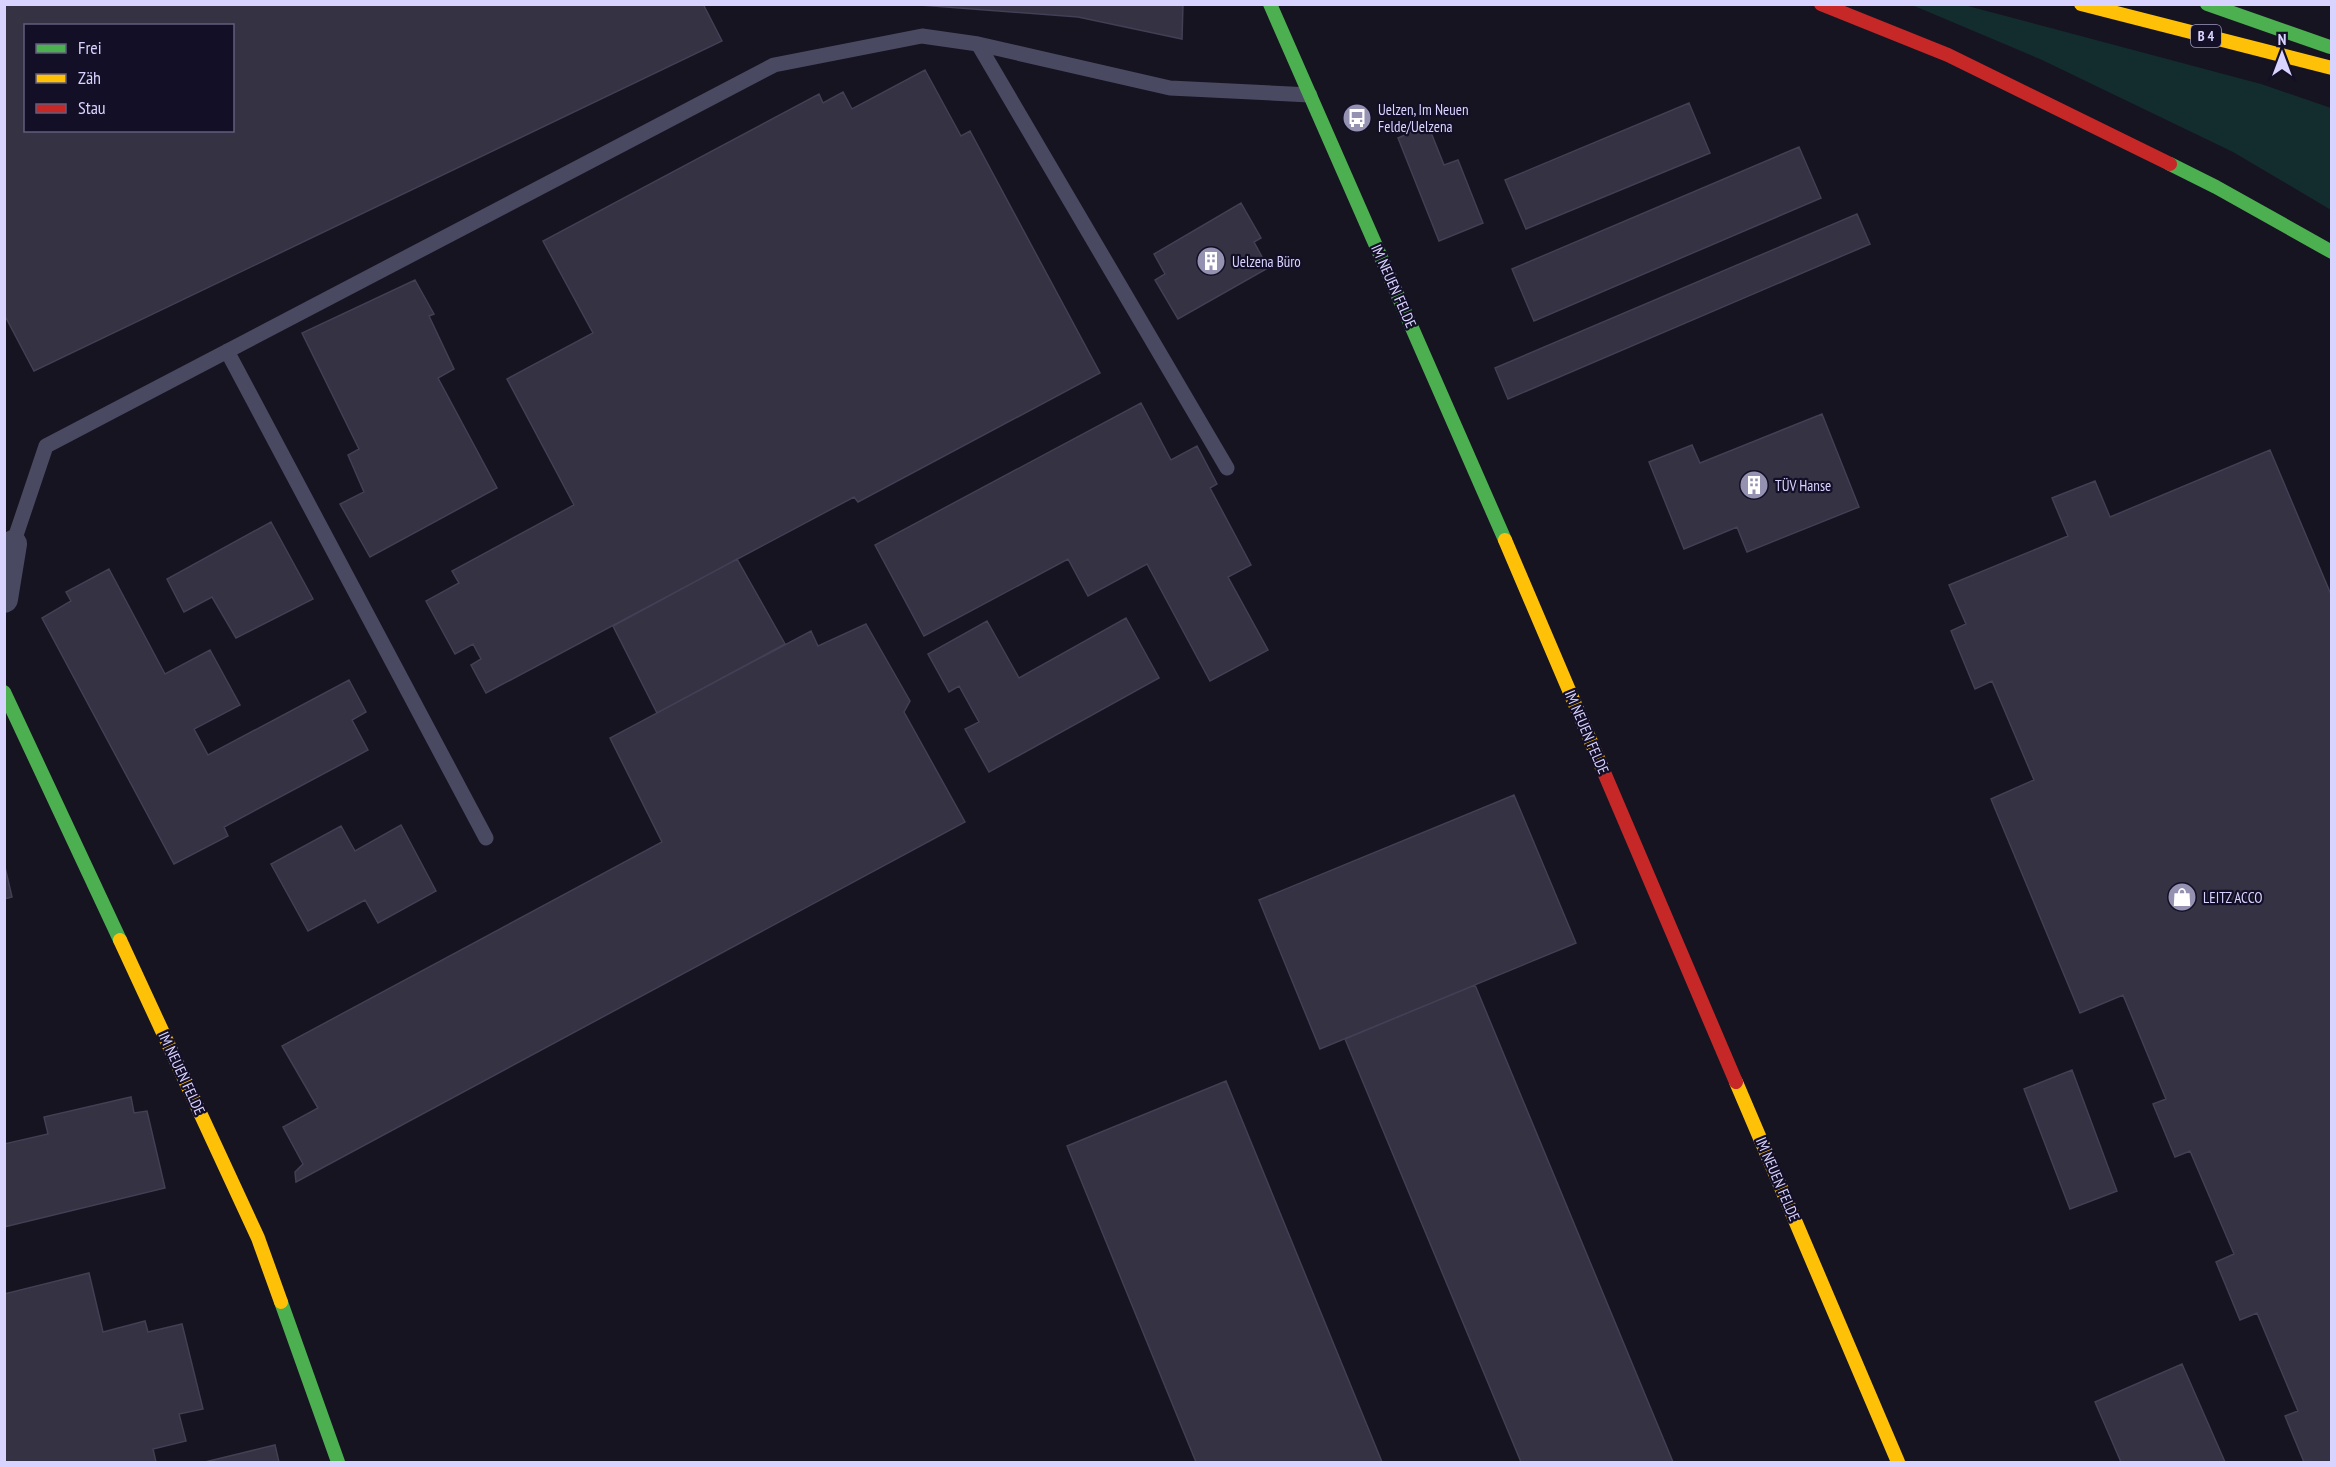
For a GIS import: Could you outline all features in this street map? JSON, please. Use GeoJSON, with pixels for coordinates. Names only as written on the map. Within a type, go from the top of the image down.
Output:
{"type":"FeatureCollection","features":[{"type":"Feature","properties":{"kind":"main road","name":"IM NEUEN FELDE"},"geometry":{"type":"LineString","coordinates":[[1270,4],[1483,488],[1899,1462]]}},
{"type":"Feature","properties":{"kind":"main road"},"geometry":{"type":"LineString","coordinates":[[1821,4],[1948,55],[2216,187],[2331,252]]}},
{"type":"Feature","properties":{"kind":"main road","name":"B 4"},"geometry":{"type":"LineString","coordinates":[[2081,4],[2331,68]]}},
{"type":"Feature","properties":{"kind":"main road","name":"B 4"},"geometry":{"type":"LineString","coordinates":[[2207,4],[2331,48]]}},
{"type":"Feature","properties":{"kind":"main road","name":"IM NEUEN FELDE"},"geometry":{"type":"LineString","coordinates":[[4,692],[258,1238],[338,1462]]}},
{"type":"Feature","properties":{"kind":"street"},"geometry":{"type":"LineString","coordinates":[[4,599],[13,544]]}},
{"type":"Feature","properties":{"kind":"lane"},"geometry":{"type":"LineString","coordinates":[[13,544],[46,447],[774,65],[922,36],[978,44],[1170,88],[1310,95]]}},
{"type":"Feature","properties":{"kind":"lane"},"geometry":{"type":"LineString","coordinates":[[978,44],[1227,468]]}},
{"type":"Feature","properties":{"kind":"lane"},"geometry":{"type":"LineString","coordinates":[[227,351],[486,838]]}},
{"type":"Feature","properties":{"kind":"green space"},"geometry":{"type":"Polygon","coordinates":[[[1912,5],[1964,5],[2261,84],[2331,108],[2331,210],[2233,152],[2042,60],[1912,5]]]}},
{"type":"Feature","properties":{"kind":"building"},"geometry":{"type":"Polygon","coordinates":[[[4,4],[703,4],[722,41],[34,371],[4,314],[4,4]]]}},
{"type":"Feature","properties":{"kind":"building"},"geometry":{"type":"Polygon","coordinates":[[[907,4],[1183,4],[1182,39],[1078,17],[907,4]]]}},
{"type":"Feature","properties":{"kind":"building"},"geometry":{"type":"Polygon","coordinates":[[[925,70],[961,136],[970,131],[1100,373],[858,502],[854,497],[486,693],[471,665],[481,659],[473,644],[455,654],[426,601],[459,583],[452,571],[574,505],[507,379],[593,333],[543,241],[819,94],[823,103],[843,92],[852,109],[925,70]]]}},
{"type":"Feature","properties":{"kind":"building"},"geometry":{"type":"Polygon","coordinates":[[[1689,103],[1710,153],[1526,229],[1505,180],[1689,103]]]}},
{"type":"Feature","properties":{"kind":"building"},"geometry":{"type":"Polygon","coordinates":[[[1428,125],[1444,165],[1458,160],[1483,223],[1439,241],[1398,138],[1428,125]]]}},
{"type":"Feature","properties":{"kind":"building"},"geometry":{"type":"Polygon","coordinates":[[[1799,147],[1821,198],[1534,321],[1512,269],[1799,147]]]}},
{"type":"Feature","properties":{"kind":"building","name":"Uelzena Büro"},"geometry":{"type":"Polygon","coordinates":[[[1241,203],[1261,238],[1254,242],[1268,268],[1178,319],[1155,280],[1165,274],[1154,254],[1241,203]]]}},
{"type":"Feature","properties":{"kind":"building"},"geometry":{"type":"Polygon","coordinates":[[[1857,214],[1870,244],[1508,399],[1495,368],[1857,214]]]}},
{"type":"Feature","properties":{"kind":"building"},"geometry":{"type":"Polygon","coordinates":[[[415,280],[434,314],[429,316],[454,369],[438,378],[497,488],[370,557],[340,504],[364,492],[348,455],[359,449],[302,333],[415,280]]]}},
{"type":"Feature","properties":{"kind":"building"},"geometry":{"type":"Polygon","coordinates":[[[1141,403],[1171,460],[1197,446],[1217,484],[1210,488],[1251,565],[1228,577],[1268,650],[1210,681],[1147,564],[1088,596],[1068,559],[924,636],[875,545],[1141,403]]]}},
{"type":"Feature","properties":{"kind":"building","name":"TÜV Hanse"},"geometry":{"type":"Polygon","coordinates":[[[1822,414],[1859,507],[1747,552],[1737,527],[1684,549],[1649,462],[1692,445],[1700,463],[1822,414]]]}},
{"type":"Feature","properties":{"kind":"building","name":"LEITZ ACCO"},"geometry":{"type":"Polygon","coordinates":[[[2270,450],[2332,597],[2332,1462],[2304,1462],[2285,1416],[2298,1411],[2257,1313],[2240,1320],[2216,1262],[2234,1254],[2190,1151],[2175,1157],[2153,1104],[2166,1099],[2123,995],[2080,1013],[1991,799],[2034,780],[1992,681],[1975,689],[1951,631],[1966,624],[1949,585],[2068,536],[2052,498],[2095,481],[2110,517],[2270,450]]]}},
{"type":"Feature","properties":{"kind":"building"},"geometry":{"type":"Polygon","coordinates":[[[271,522],[313,599],[236,638],[212,597],[184,612],[167,579],[271,522]]]}},
{"type":"Feature","properties":{"kind":"building"},"geometry":{"type":"Polygon","coordinates":[[[737,559],[785,644],[657,713],[613,626],[737,559]]]}},
{"type":"Feature","properties":{"kind":"building"},"geometry":{"type":"Polygon","coordinates":[[[109,569],[165,674],[210,650],[240,705],[194,729],[208,755],[349,680],[366,712],[352,720],[368,750],[224,827],[228,836],[174,864],[42,618],[71,601],[66,592],[109,569]]]}},
{"type":"Feature","properties":{"kind":"building"},"geometry":{"type":"Polygon","coordinates":[[[1126,618],[1159,678],[989,772],[965,729],[979,722],[959,686],[949,692],[928,654],[987,621],[1019,678],[1126,618]]]}},
{"type":"Feature","properties":{"kind":"building"},"geometry":{"type":"Polygon","coordinates":[[[866,624],[910,701],[904,712],[965,822],[296,1182],[295,1172],[303,1164],[283,1127],[318,1108],[282,1046],[662,842],[610,738],[811,631],[818,646],[866,624]]]}},
{"type":"Feature","properties":{"kind":"building"},"geometry":{"type":"Polygon","coordinates":[[[1514,795],[1576,943],[1320,1049],[1259,900],[1514,795]]]}},
{"type":"Feature","properties":{"kind":"building"},"geometry":{"type":"Polygon","coordinates":[[[401,825],[436,891],[378,923],[365,900],[308,931],[271,864],[341,826],[355,851],[401,825]]]}},
{"type":"Feature","properties":{"kind":"building"},"geometry":{"type":"Polygon","coordinates":[[[4,863],[12,897],[4,899],[4,863]]]}},
{"type":"Feature","properties":{"kind":"building"},"geometry":{"type":"Polygon","coordinates":[[[1475,985],[1673,1462],[1521,1462],[1345,1039],[1475,985]]]}},
{"type":"Feature","properties":{"kind":"building"},"geometry":{"type":"Polygon","coordinates":[[[2072,1070],[2117,1191],[2070,1209],[2024,1089],[2072,1070]]]}},
{"type":"Feature","properties":{"kind":"building"},"geometry":{"type":"Polygon","coordinates":[[[1226,1081],[1382,1462],[1196,1462],[1067,1146],[1226,1081]]]}},
{"type":"Feature","properties":{"kind":"building"},"geometry":{"type":"Polygon","coordinates":[[[131,1097],[134,1113],[147,1111],[165,1188],[4,1227],[4,1144],[48,1134],[44,1117],[131,1097]]]}},
{"type":"Feature","properties":{"kind":"building"},"geometry":{"type":"Polygon","coordinates":[[[89,1273],[103,1332],[145,1321],[148,1332],[182,1324],[203,1409],[179,1414],[186,1441],[153,1449],[156,1462],[4,1462],[4,1294],[89,1273]]]}},
{"type":"Feature","properties":{"kind":"building"},"geometry":{"type":"Polygon","coordinates":[[[2182,1364],[2225,1462],[2121,1462],[2095,1402],[2182,1364]]]}},
{"type":"Feature","properties":{"kind":"building"},"geometry":{"type":"Polygon","coordinates":[[[275,1445],[279,1462],[205,1462],[275,1445]]]}},
{"type":"Feature","properties":{"kind":"traffic: fast"},"geometry":{"type":"LineString","coordinates":[[1270,4],[1505,540]]}},
{"type":"Feature","properties":{"kind":"traffic: fast"},"geometry":{"type":"LineString","coordinates":[[2207,4],[2330,47]]}},
{"type":"Feature","properties":{"kind":"traffic: fast"},"geometry":{"type":"LineString","coordinates":[[2170,164],[2332,252]]}},
{"type":"Feature","properties":{"kind":"traffic: fast"},"geometry":{"type":"LineString","coordinates":[[4,692],[120,940]]}},
{"type":"Feature","properties":{"kind":"traffic: fast"},"geometry":{"type":"LineString","coordinates":[[281,1302],[338,1462]]}},
{"type":"Feature","properties":{"kind":"traffic: slow"},"geometry":{"type":"LineString","coordinates":[[2081,4],[2332,68]]}},
{"type":"Feature","properties":{"kind":"traffic: slow"},"geometry":{"type":"LineString","coordinates":[[1505,540],[1603,770]]}},
{"type":"Feature","properties":{"kind":"traffic: slow"},"geometry":{"type":"LineString","coordinates":[[120,940],[258,1238],[281,1302]]}},
{"type":"Feature","properties":{"kind":"traffic: slow"},"geometry":{"type":"LineString","coordinates":[[1736,1082],[1898,1462]]}},
{"type":"Feature","properties":{"kind":"traffic: jam"},"geometry":{"type":"LineString","coordinates":[[1821,4],[1948,55],[2170,164]]}},
{"type":"Feature","properties":{"kind":"traffic: jam"},"geometry":{"type":"LineString","coordinates":[[1603,770],[1736,1082]]}},
{"type":"Feature","properties":{"kind":"place","name":"Uelzen, Im Neuen Felde/Uelzena"},"geometry":{"type":"Point","coordinates":[1357,118]}},
{"type":"Feature","properties":{"kind":"place","name":"Uelzena Büro"},"geometry":{"type":"Point","coordinates":[1211,261]}},
{"type":"Feature","properties":{"kind":"place","name":"TÜV Hanse"},"geometry":{"type":"Point","coordinates":[1754,485]}},
{"type":"Feature","properties":{"kind":"place","name":"LEITZ ACCO"},"geometry":{"type":"Point","coordinates":[2182,897]}}]}
